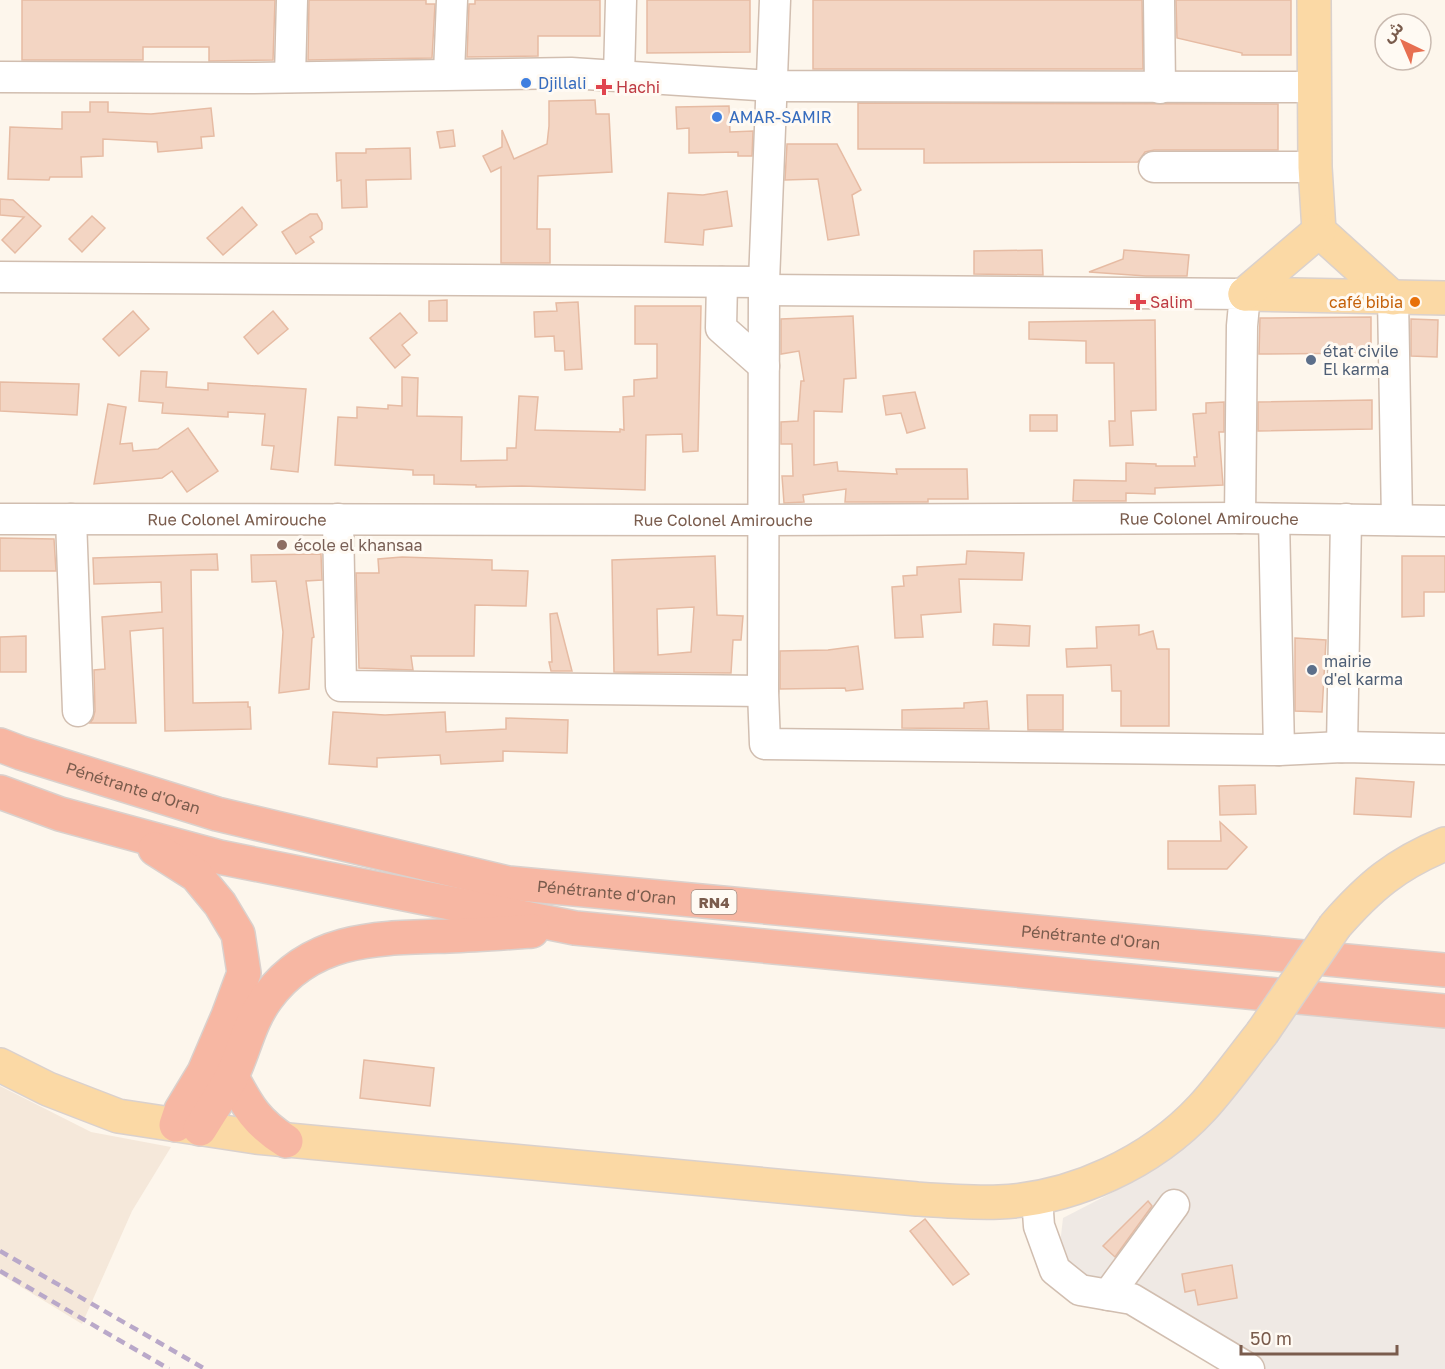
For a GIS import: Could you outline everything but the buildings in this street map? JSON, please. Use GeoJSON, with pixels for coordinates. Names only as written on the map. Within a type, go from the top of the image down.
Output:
{"type":"FeatureCollection","features":[{"type":"Feature","properties":{"kind":"highway","name":"Pénétrante d'Oran"},"geometry":{"type":"LineString","coordinates":[[0,745],[217,814],[508,883],[1445,969]]}},
{"type":"Feature","properties":{"kind":"highway","name":"Pénétrante d'Oran"},"geometry":{"type":"LineString","coordinates":[[2,794],[60,814],[219,856],[575,928],[1445,1011]]}},
{"type":"Feature","properties":{"kind":"highway"},"geometry":{"type":"LineString","coordinates":[[60,814],[160,851],[196,875],[220,904],[238,934],[244,973],[204,1071],[181,1110],[188,1127],[232,1077],[254,1020],[266,999],[285,976],[307,961],[333,949],[382,938],[575,928]]}},
{"type":"Feature","properties":{"kind":"highway"},"geometry":{"type":"LineString","coordinates":[[232,1077],[253,1114],[267,1129],[286,1141]]}},
{"type":"Feature","properties":{"kind":"main road"},"geometry":{"type":"LineString","coordinates":[[1314,0],[1319,231],[1393,298]]}},
{"type":"Feature","properties":{"kind":"main road"},"geometry":{"type":"LineString","coordinates":[[1245,294],[1319,231]]}},
{"type":"Feature","properties":{"kind":"main road"},"geometry":{"type":"LineString","coordinates":[[1245,294],[1445,298]]}},
{"type":"Feature","properties":{"kind":"main road"},"geometry":{"type":"LineString","coordinates":[[0,1065],[48,1089],[118,1116],[286,1141],[963,1202],[1001,1202],[1037,1198],[1078,1187],[1110,1173],[1162,1143],[1201,1109],[1262,1033],[1335,926],[1358,899],[1385,876],[1416,855],[1445,844]]}},
{"type":"Feature","properties":{"kind":"street"},"geometry":{"type":"LineString","coordinates":[[290,77],[292,0]]}},
{"type":"Feature","properties":{"kind":"street"},"geometry":{"type":"LineString","coordinates":[[449,73],[452,0]]}},
{"type":"Feature","properties":{"kind":"street"},"geometry":{"type":"LineString","coordinates":[[619,76],[621,0]]}},
{"type":"Feature","properties":{"kind":"street"},"geometry":{"type":"LineString","coordinates":[[775,0],[764,286],[763,691],[765,744],[1279,750],[1342,747],[1445,749]]}},
{"type":"Feature","properties":{"kind":"street"},"geometry":{"type":"LineString","coordinates":[[1160,0],[1160,88]]}},
{"type":"Feature","properties":{"kind":"street"},"geometry":{"type":"LineString","coordinates":[[0,77],[290,77],[571,73],[772,86],[1315,87]]}},
{"type":"Feature","properties":{"kind":"street"},"geometry":{"type":"LineString","coordinates":[[1154,167],[1316,167]]}},
{"type":"Feature","properties":{"kind":"street"},"geometry":{"type":"LineString","coordinates":[[0,277],[722,282],[764,286],[1245,294],[1240,518]]}},
{"type":"Feature","properties":{"kind":"street"},"geometry":{"type":"LineString","coordinates":[[722,282],[722,328],[764,366]]}},
{"type":"Feature","properties":{"kind":"street"},"geometry":{"type":"LineString","coordinates":[[1393,298],[1397,520]]}},
{"type":"Feature","properties":{"kind":"street","name":"Rue Colonel Amirouche"},"geometry":{"type":"LineString","coordinates":[[0,519],[1240,518],[1445,520]]}},
{"type":"Feature","properties":{"kind":"street"},"geometry":{"type":"LineString","coordinates":[[70,519],[78,711]]}},
{"type":"Feature","properties":{"kind":"street"},"geometry":{"type":"LineString","coordinates":[[339,519],[341,686],[763,691]]}},
{"type":"Feature","properties":{"kind":"street"},"geometry":{"type":"LineString","coordinates":[[1274,519],[1279,750]]}},
{"type":"Feature","properties":{"kind":"street"},"geometry":{"type":"LineString","coordinates":[[1342,747],[1346,519]]}},
{"type":"Feature","properties":{"kind":"street"},"geometry":{"type":"LineString","coordinates":[[1037,1198],[1039,1226],[1055,1270],[1080,1290],[1132,1299],[1249,1369]]}},
{"type":"Feature","properties":{"kind":"street"},"geometry":{"type":"LineString","coordinates":[[1108,1295],[1174,1205]]}},
{"type":"Feature","properties":{"kind":"shaded area"},"geometry":{"type":"Polygon","coordinates":[[[1290,1007],[1445,1029],[1445,1369],[1260,1369],[1057,1271],[1063,1218],[1123,1187],[1174,1156],[1217,1117],[1260,1057],[1290,1007]]]}},
{"type":"Feature","properties":{"kind":"shaded area"},"geometry":{"type":"Polygon","coordinates":[[[0,1086],[91,1132],[171,1147],[132,1211],[82,1324],[0,1274],[0,1086]]]}},
{"type":"Feature","properties":{"kind":"railway"},"geometry":{"type":"LineString","coordinates":[[0,1251],[205,1369]]}},
{"type":"Feature","properties":{"kind":"railway"},"geometry":{"type":"LineString","coordinates":[[0,1271],[169,1369]]}},
{"type":"Feature","properties":{"kind":"place","name":"Djillali"},"geometry":{"type":"Point","coordinates":[526,83]}},
{"type":"Feature","properties":{"kind":"place","name":"Hachi"},"geometry":{"type":"Point","coordinates":[604,87]}},
{"type":"Feature","properties":{"kind":"place","name":"AMAR-SAMIR"},"geometry":{"type":"Point","coordinates":[717,117]}},
{"type":"Feature","properties":{"kind":"place","name":"Salim"},"geometry":{"type":"Point","coordinates":[1138,302]}},
{"type":"Feature","properties":{"kind":"place","name":"café bibia"},"geometry":{"type":"Point","coordinates":[1415,302]}},
{"type":"Feature","properties":{"kind":"place","name":"état civile El karma"},"geometry":{"type":"Point","coordinates":[1311,360]}},
{"type":"Feature","properties":{"kind":"place","name":"école el khansaa"},"geometry":{"type":"Point","coordinates":[282,545]}},
{"type":"Feature","properties":{"kind":"place","name":"mairie d'el karma"},"geometry":{"type":"Point","coordinates":[1312,670]}}]}
